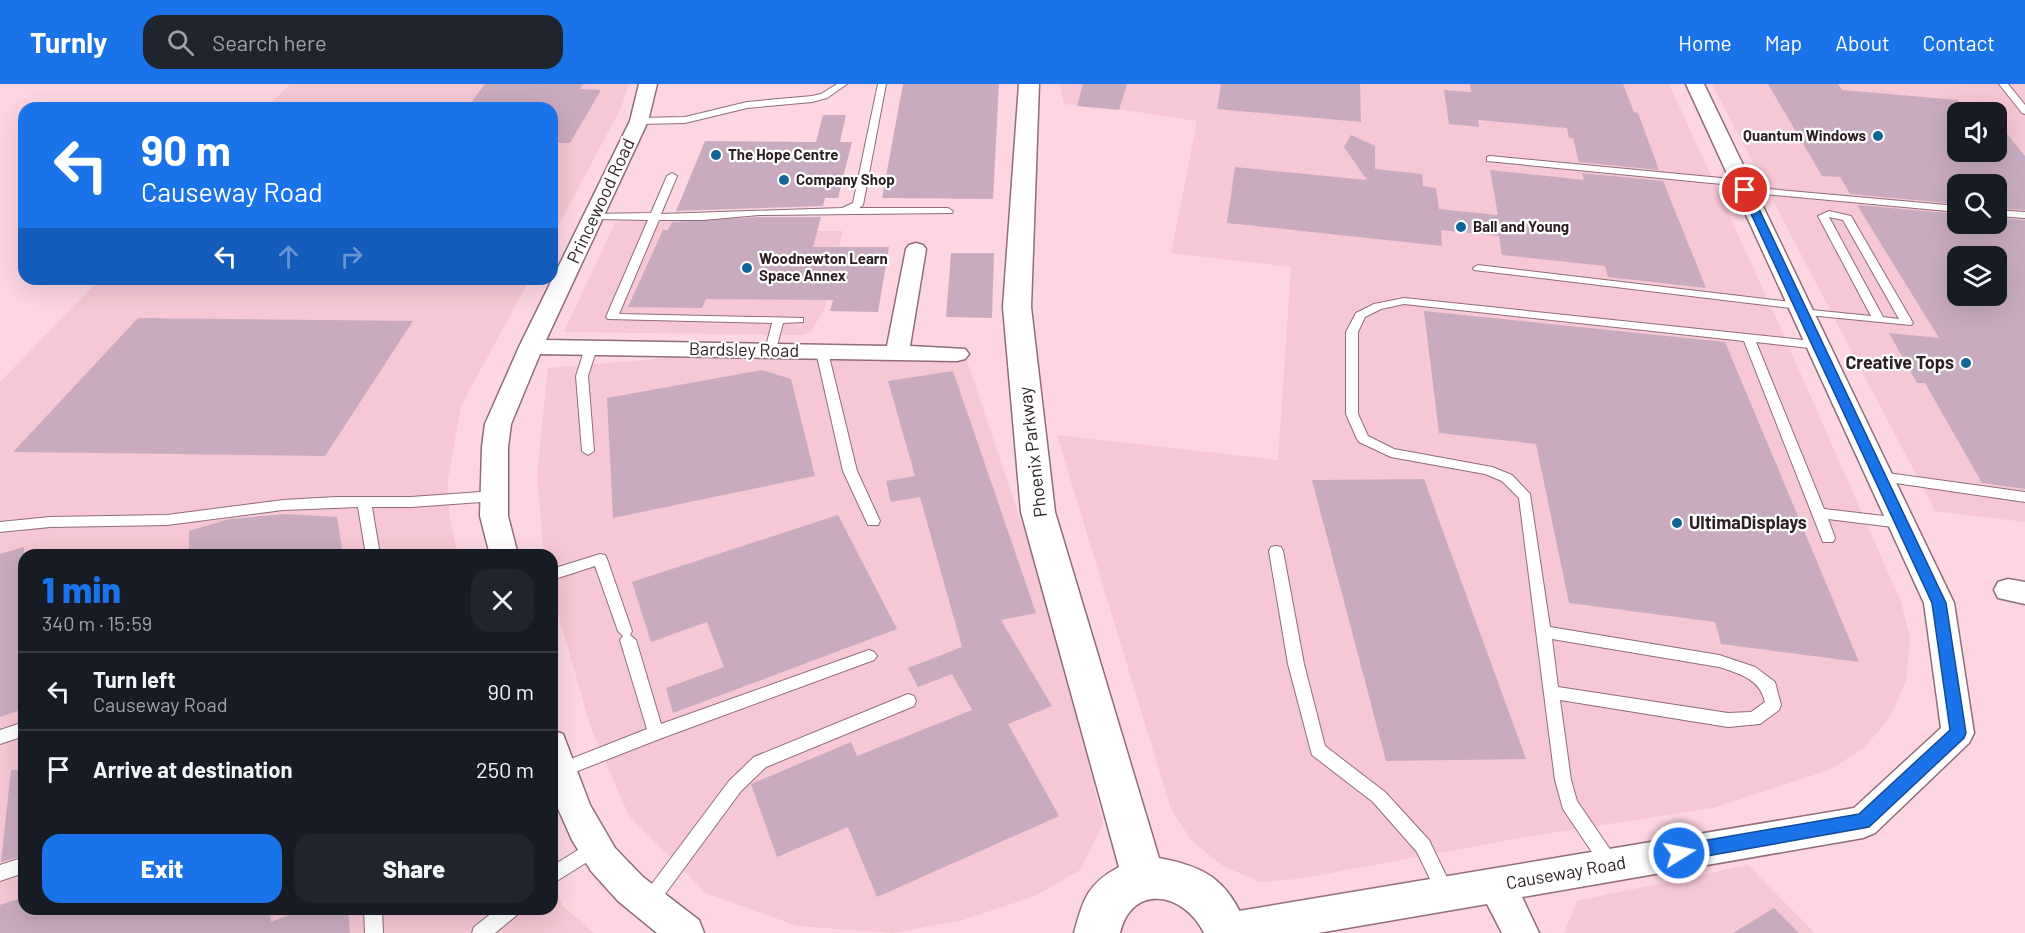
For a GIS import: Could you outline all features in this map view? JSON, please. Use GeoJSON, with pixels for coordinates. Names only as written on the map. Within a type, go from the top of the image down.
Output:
{"type":"FeatureCollection","features":[{"type":"Feature","properties":{"kind":"main road","name":"Phoenix Parkway"},"geometry":{"type":"LineString","coordinates":[[1029,84],[1017,307],[1038,512],[1144,879]]}},
{"type":"Feature","properties":{"kind":"main road"},"geometry":{"type":"LineString","coordinates":[[1097,933],[1103,908],[1113,894],[1127,885],[1144,879],[1164,878],[1185,883],[1203,895],[1218,911],[1227,932]]}},
{"type":"Feature","properties":{"kind":"street","name":"Princewood Road"},"geometry":{"type":"LineString","coordinates":[[502,549],[494,516],[495,447],[498,424],[531,347],[639,121],[648,84]]}},
{"type":"Feature","properties":{"kind":"street","name":"Causeway Road"},"geometry":{"type":"LineString","coordinates":[[1227,932],[1863,822],[1958,733],[1939,603],[1695,84]]}},
{"type":"Feature","properties":{"kind":"street"},"geometry":{"type":"LineString","coordinates":[[897,353],[916,249]]}},
{"type":"Feature","properties":{"kind":"street","name":"Bardsley Road"},"geometry":{"type":"LineString","coordinates":[[531,347],[957,354]]}},
{"type":"Feature","properties":{"kind":"street"},"geometry":{"type":"LineString","coordinates":[[558,762],[594,848],[616,875],[686,933]]}},
{"type":"Feature","properties":{"kind":"street"},"geometry":{"type":"LineString","coordinates":[[1496,885],[1521,933]]}},
{"type":"Feature","properties":{"kind":"lane"},"geometry":{"type":"LineString","coordinates":[[639,121],[686,120],[747,105],[812,99],[824,96],[843,84]]}},
{"type":"Feature","properties":{"kind":"lane"},"geometry":{"type":"LineString","coordinates":[[843,211],[858,205],[882,84]]}},
{"type":"Feature","properties":{"kind":"lane"},"geometry":{"type":"LineString","coordinates":[[2003,84],[2025,111]]}},
{"type":"Feature","properties":{"kind":"lane"},"geometry":{"type":"LineString","coordinates":[[1490,159],[1947,208]]}},
{"type":"Feature","properties":{"kind":"lane"},"geometry":{"type":"LineString","coordinates":[[672,176],[612,317],[799,320]]}},
{"type":"Feature","properties":{"kind":"lane"},"geometry":{"type":"LineString","coordinates":[[595,216],[703,217],[759,212],[948,211]]}},
{"type":"Feature","properties":{"kind":"lane"},"geometry":{"type":"LineString","coordinates":[[1478,268],[1879,320],[1907,323],[1847,218],[1830,214],[1823,216],[1879,320]]}},
{"type":"Feature","properties":{"kind":"lane"},"geometry":{"type":"LineString","coordinates":[[2007,214],[2025,215]]}},
{"type":"Feature","properties":{"kind":"lane"},"geometry":{"type":"LineString","coordinates":[[1610,864],[1569,804],[1563,780],[1525,497],[1507,478],[1487,470],[1390,453],[1362,439],[1352,414],[1352,332],[1360,315],[1378,306],[1404,301],[1818,345]]}},
{"type":"Feature","properties":{"kind":"lane"},"geometry":{"type":"LineString","coordinates":[[771,350],[778,320]]}},
{"type":"Feature","properties":{"kind":"lane"},"geometry":{"type":"LineString","coordinates":[[1749,338],[1828,538]]}},
{"type":"Feature","properties":{"kind":"lane"},"geometry":{"type":"LineString","coordinates":[[588,451],[582,376],[591,348]]}},
{"type":"Feature","properties":{"kind":"lane"},"geometry":{"type":"LineString","coordinates":[[822,352],[850,471],[873,521]]}},
{"type":"Feature","properties":{"kind":"lane"},"geometry":{"type":"LineString","coordinates":[[1880,477],[2025,497]]}},
{"type":"Feature","properties":{"kind":"lane"},"geometry":{"type":"LineString","coordinates":[[0,527],[50,522],[167,520],[283,505],[411,502],[495,496]]}},
{"type":"Feature","properties":{"kind":"lane"},"geometry":{"type":"LineString","coordinates":[[364,502],[373,549]]}},
{"type":"Feature","properties":{"kind":"lane"},"geometry":{"type":"LineString","coordinates":[[1819,513],[1901,523]]}},
{"type":"Feature","properties":{"kind":"lane"},"geometry":{"type":"LineString","coordinates":[[1276,551],[1296,664],[1318,750],[1379,797],[1423,846],[1446,894]]}},
{"type":"Feature","properties":{"kind":"lane"},"geometry":{"type":"LineString","coordinates":[[558,573],[600,559],[656,733]]}},
{"type":"Feature","properties":{"kind":"lane"},"geometry":{"type":"LineString","coordinates":[[1543,632],[1719,661],[1750,671],[1769,687],[1773,705],[1754,719],[1728,720],[1551,692]]}},
{"type":"Feature","properties":{"kind":"lane"},"geometry":{"type":"LineString","coordinates":[[558,757],[656,733],[869,656]]}},
{"type":"Feature","properties":{"kind":"lane"},"geometry":{"type":"LineString","coordinates":[[648,903],[735,786],[760,762],[908,701]]}},
{"type":"Feature","properties":{"kind":"lane"},"geometry":{"type":"LineString","coordinates":[[0,737],[18,731]]}},
{"type":"Feature","properties":{"kind":"lane"},"geometry":{"type":"LineString","coordinates":[[558,872],[594,848]]}},
{"type":"Feature","properties":{"kind":"lane"},"geometry":{"type":"LineString","coordinates":[[0,873],[18,867]]}},
{"type":"Feature","properties":{"kind":"lane"},"geometry":{"type":"LineString","coordinates":[[374,915],[375,933]]}},
{"type":"Feature","properties":{"kind":"lane"},"geometry":{"type":"LineString","coordinates":[[481,933],[504,915]]}},
{"type":"Feature","properties":{"kind":"shaded area"},"geometry":{"type":"Polygon","coordinates":[[[290,84],[629,84],[621,108],[558,226],[558,102],[272,102],[290,84]]]}},
{"type":"Feature","properties":{"kind":"shaded area"},"geometry":{"type":"Polygon","coordinates":[[[1060,84],[1669,84],[1777,320],[1901,602],[1910,638],[1906,681],[1890,717],[1864,748],[1829,770],[1713,808],[1531,836],[1297,879],[1260,882],[1223,866],[1192,841],[1171,809],[1057,435],[1278,460],[1291,267],[1171,253],[1197,121],[1064,104],[1060,84]]]}},
{"type":"Feature","properties":{"kind":"shaded area"},"geometry":{"type":"Polygon","coordinates":[[[1712,84],[2025,84],[2025,522],[1935,511],[1712,84]]]}},
{"type":"Feature","properties":{"kind":"shaded area"},"geometry":{"type":"Polygon","coordinates":[[[623,221],[728,222],[725,231],[843,231],[824,310],[811,331],[804,335],[564,332],[615,223],[623,221]]]}},
{"type":"Feature","properties":{"kind":"shaded area"},"geometry":{"type":"Polygon","coordinates":[[[94,285],[527,285],[461,406],[448,479],[449,516],[457,549],[18,549],[18,915],[558,915],[558,896],[563,906],[594,933],[0,933],[0,382],[94,285]]]}},
{"type":"Feature","properties":{"kind":"shaded area"},"geometry":{"type":"Polygon","coordinates":[[[667,358],[967,361],[1055,623],[1103,824],[1080,870],[1035,896],[963,920],[893,933],[797,926],[706,893],[629,816],[590,725],[558,613],[558,549],[543,549],[537,477],[548,368],[667,358]]]}},
{"type":"Feature","properties":{"kind":"shaded area"},"geometry":{"type":"Polygon","coordinates":[[[1748,865],[1815,933],[1564,933],[1577,901],[1748,865]]]}},
{"type":"Feature","properties":{"kind":"building"},"geometry":{"type":"Polygon","coordinates":[[[485,84],[583,84],[580,89],[601,90],[570,143],[558,143],[558,102],[472,102],[485,84]]]}},
{"type":"Feature","properties":{"kind":"building"},"geometry":{"type":"Polygon","coordinates":[[[903,84],[999,84],[993,199],[882,198],[903,84]]]}},
{"type":"Feature","properties":{"kind":"building"},"geometry":{"type":"Polygon","coordinates":[[[1083,84],[1127,84],[1119,110],[1077,106],[1083,84]]]}},
{"type":"Feature","properties":{"kind":"building"},"geometry":{"type":"Polygon","coordinates":[[[1221,84],[1360,84],[1361,122],[1217,109],[1221,84]]]}},
{"type":"Feature","properties":{"kind":"building"},"geometry":{"type":"Polygon","coordinates":[[[1470,84],[1623,84],[1634,112],[1638,113],[1659,170],[1579,162],[1573,138],[1569,138],[1567,128],[1478,120],[1479,127],[1449,124],[1444,90],[1471,92],[1470,84]]]}},
{"type":"Feature","properties":{"kind":"building","name":"Quantum Windows"},"geometry":{"type":"Polygon","coordinates":[[[1768,84],[1838,84],[1842,90],[1958,100],[1958,102],[1947,102],[1947,162],[2007,162],[2007,134],[2025,156],[2025,210],[2007,209],[2007,174],[1947,174],[1947,203],[1850,194],[1840,177],[1822,176],[1768,84]]]}},
{"type":"Feature","properties":{"kind":"building","name":"Company Shop"},"geometry":{"type":"Polygon","coordinates":[[[823,115],[846,115],[840,142],[852,142],[838,198],[825,198],[823,206],[676,211],[705,141],[816,142],[823,115]]]}},
{"type":"Feature","properties":{"kind":"building","name":"Ball and Young"},"geometry":{"type":"Polygon","coordinates":[[[1351,135],[1375,146],[1375,169],[1422,174],[1423,186],[1436,188],[1439,209],[1498,215],[1490,170],[1584,180],[1582,173],[1663,181],[1706,288],[1608,277],[1605,266],[1502,255],[1499,236],[1441,230],[1442,246],[1227,223],[1235,167],[1367,180],[1344,147],[1351,135]]]}},
{"type":"Feature","properties":{"kind":"building","name":"Creative Tops"},"geometry":{"type":"Polygon","coordinates":[[[1857,205],[1947,213],[1947,234],[2007,234],[2007,219],[2025,220],[2025,489],[1982,483],[1925,383],[1917,383],[1889,333],[1939,338],[1857,205]]]}},
{"type":"Feature","properties":{"kind":"building"},"geometry":{"type":"Polygon","coordinates":[[[759,217],[821,217],[813,247],[889,247],[878,312],[830,311],[833,300],[706,299],[702,308],[628,307],[663,230],[668,230],[672,222],[759,217]]]}},
{"type":"Feature","properties":{"kind":"building"},"geometry":{"type":"Polygon","coordinates":[[[951,253],[994,253],[992,318],[946,317],[951,253]]]}},
{"type":"Feature","properties":{"kind":"building","name":"UltimaDisplays"},"geometry":{"type":"Polygon","coordinates":[[[1424,311],[1725,342],[1859,662],[1721,644],[1715,622],[1569,603],[1536,444],[1439,433],[1424,311]]]}},
{"type":"Feature","properties":{"kind":"building"},"geometry":{"type":"Polygon","coordinates":[[[138,318],[413,321],[325,456],[13,452],[138,318]]]}},
{"type":"Feature","properties":{"kind":"building"},"geometry":{"type":"Polygon","coordinates":[[[762,370],[791,379],[815,476],[613,518],[607,398],[762,370]]]}},
{"type":"Feature","properties":{"kind":"building"},"geometry":{"type":"Polygon","coordinates":[[[953,371],[1036,613],[1001,620],[1052,706],[1008,724],[1059,816],[877,897],[848,827],[777,857],[751,784],[851,742],[857,756],[972,710],[952,674],[918,687],[908,668],[962,647],[920,497],[891,502],[886,481],[915,476],[888,381],[953,371]]]}},
{"type":"Feature","properties":{"kind":"building"},"geometry":{"type":"Polygon","coordinates":[[[1424,479],[1526,759],[1386,761],[1312,480],[1424,479]]]}},
{"type":"Feature","properties":{"kind":"building"},"geometry":{"type":"Polygon","coordinates":[[[286,514],[337,517],[342,549],[189,549],[189,531],[229,519],[286,514]]]}},
{"type":"Feature","properties":{"kind":"building"},"geometry":{"type":"Polygon","coordinates":[[[838,515],[897,629],[673,713],[666,688],[724,667],[707,622],[651,642],[632,582],[838,515]]]}},
{"type":"Feature","properties":{"kind":"building"},"geometry":{"type":"Polygon","coordinates":[[[24,547],[24,549],[18,549],[18,711],[0,717],[0,554],[24,547]]]}},
{"type":"Feature","properties":{"kind":"building"},"geometry":{"type":"Polygon","coordinates":[[[11,770],[18,770],[18,857],[1,862],[11,770]]]}},
{"type":"Feature","properties":{"kind":"building"},"geometry":{"type":"Polygon","coordinates":[[[18,899],[18,915],[270,915],[271,922],[289,915],[348,915],[350,933],[0,933],[0,905],[18,899]]]}},
{"type":"Feature","properties":{"kind":"building"},"geometry":{"type":"Polygon","coordinates":[[[1774,908],[1799,933],[1733,933],[1774,908]]]}},
{"type":"Feature","properties":{"kind":"place","name":"Quantum Windows"},"geometry":{"type":"Point","coordinates":[1878,136]}},
{"type":"Feature","properties":{"kind":"place","name":"The Hope Centre"},"geometry":{"type":"Point","coordinates":[716,155]}},
{"type":"Feature","properties":{"kind":"place","name":"Company Shop"},"geometry":{"type":"Point","coordinates":[784,180]}},
{"type":"Feature","properties":{"kind":"place","name":"Ball and Young"},"geometry":{"type":"Point","coordinates":[1461,227]}},
{"type":"Feature","properties":{"kind":"place","name":"Woodnewton Learn Space Annex"},"geometry":{"type":"Point","coordinates":[747,268]}},
{"type":"Feature","properties":{"kind":"place","name":"Creative Tops"},"geometry":{"type":"Point","coordinates":[1966,363]}},
{"type":"Feature","properties":{"kind":"place","name":"UltimaDisplays"},"geometry":{"type":"Point","coordinates":[1677,523]}},
{"type":"Feature","properties":{"kind":"route"},"geometry":{"type":"LineString","coordinates":[[1679,853],[1863,822],[1958,733],[1939,603],[1745,190]]}}]}
